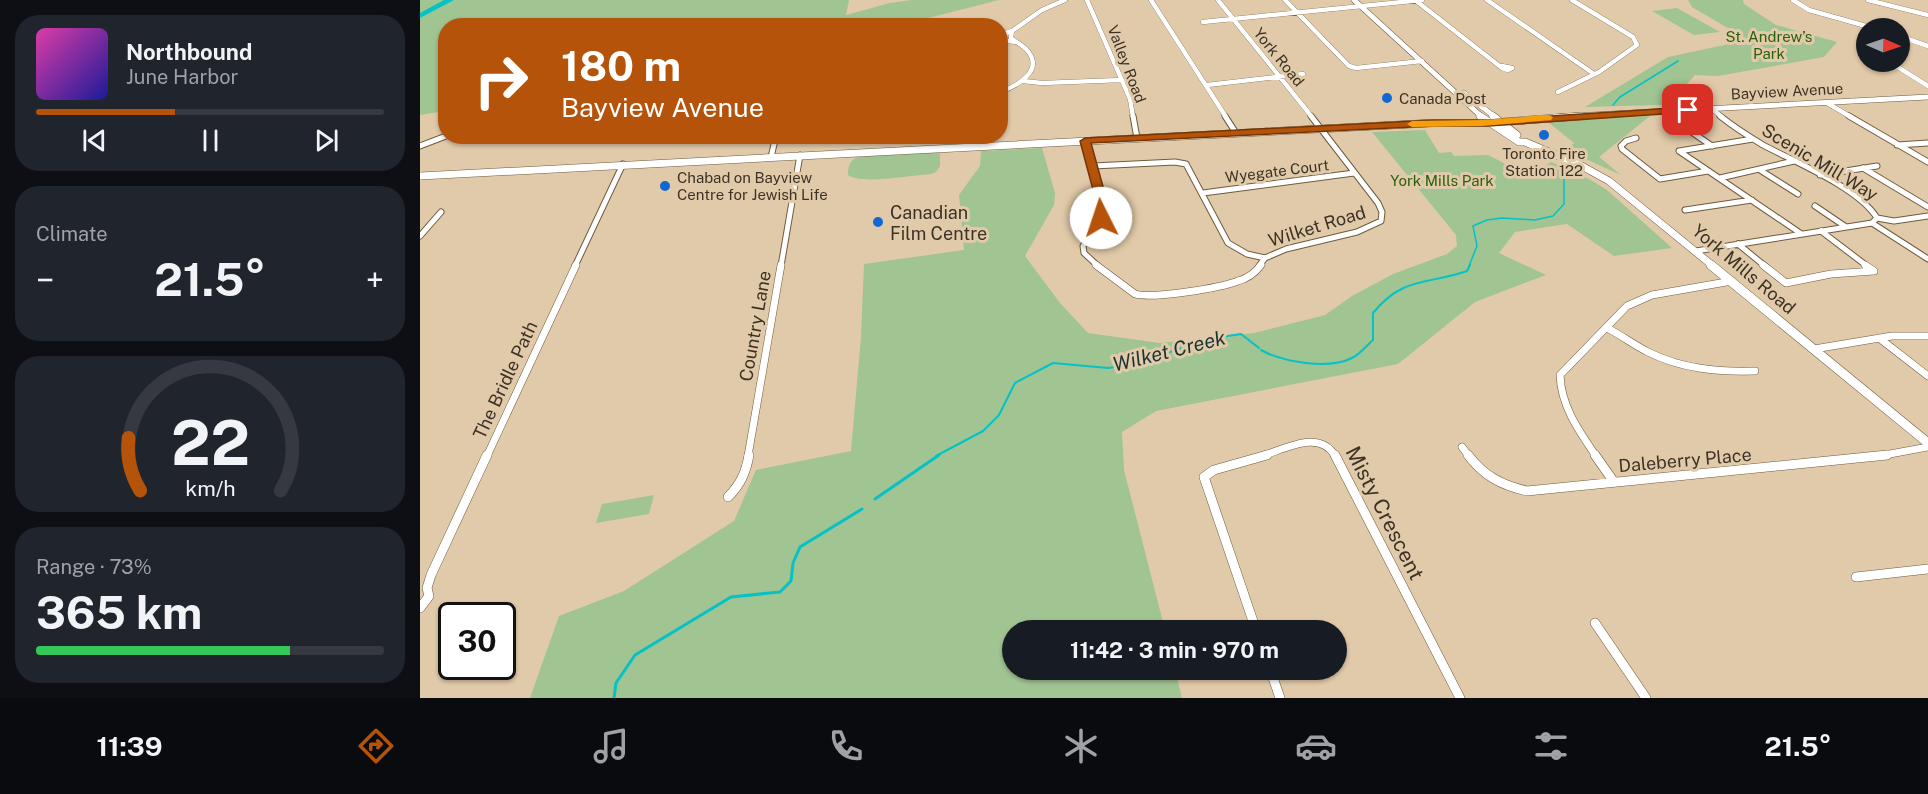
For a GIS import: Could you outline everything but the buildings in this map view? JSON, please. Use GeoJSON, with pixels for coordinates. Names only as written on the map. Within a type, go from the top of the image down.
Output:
{"type":"FeatureCollection","features":[{"type":"Feature","properties":{"kind":"main road","name":"York Mills Road"},"geometry":{"type":"LineString","coordinates":[[1354,0],[1442,81],[1490,120],[1526,142],[1580,165],[1609,181],[1696,250],[1928,445]]}},
{"type":"Feature","properties":{"kind":"main road","name":"York Mills Road"},"geometry":{"type":"LineString","coordinates":[[1442,79],[1448,81],[1490,120]]}},
{"type":"Feature","properties":{"kind":"main road","name":"Bayview Avenue"},"geometry":{"type":"LineString","coordinates":[[420,176],[1928,97]]}},
{"type":"Feature","properties":{"kind":"main road","name":"Bayview Avenue"},"geometry":{"type":"LineString","coordinates":[[420,172],[450,171],[453,173]]}},
{"type":"Feature","properties":{"kind":"street"},"geometry":{"type":"LineString","coordinates":[[1008,32],[1042,10],[1065,0]]}},
{"type":"Feature","properties":{"kind":"street","name":"Valley Road"},"geometry":{"type":"LineString","coordinates":[[1087,0],[1130,99],[1137,138]]}},
{"type":"Feature","properties":{"kind":"street"},"geometry":{"type":"LineString","coordinates":[[1151,0],[1236,133]]}},
{"type":"Feature","properties":{"kind":"street","name":"York Road"},"geometry":{"type":"LineString","coordinates":[[1218,0],[1322,129]]}},
{"type":"Feature","properties":{"kind":"street"},"geometry":{"type":"LineString","coordinates":[[1285,0],[1352,68],[1422,61]]}},
{"type":"Feature","properties":{"kind":"street"},"geometry":{"type":"LineString","coordinates":[[1415,0],[1502,66]]}},
{"type":"Feature","properties":{"kind":"street"},"geometry":{"type":"LineString","coordinates":[[1203,22],[1422,0]]}},
{"type":"Feature","properties":{"kind":"street"},"geometry":{"type":"LineString","coordinates":[[1487,0],[1594,74]]}},
{"type":"Feature","properties":{"kind":"street"},"geometry":{"type":"LineString","coordinates":[[1558,92],[1594,74],[1634,48],[1637,42],[1572,0]]}},
{"type":"Feature","properties":{"kind":"street"},"geometry":{"type":"LineString","coordinates":[[1793,0],[1809,10],[1856,23]]}},
{"type":"Feature","properties":{"kind":"street"},"geometry":{"type":"LineString","coordinates":[[1868,0],[1928,15]]}},
{"type":"Feature","properties":{"kind":"street"},"geometry":{"type":"LineString","coordinates":[[1008,88],[1031,75],[1034,66],[1029,51],[1011,38],[1012,31]]}},
{"type":"Feature","properties":{"kind":"street"},"geometry":{"type":"LineString","coordinates":[[1910,40],[1928,46]]}},
{"type":"Feature","properties":{"kind":"street"},"geometry":{"type":"LineString","coordinates":[[1008,41],[1016,42]]}},
{"type":"Feature","properties":{"kind":"street"},"geometry":{"type":"LineString","coordinates":[[1904,72],[1928,86]]}},
{"type":"Feature","properties":{"kind":"street"},"geometry":{"type":"LineString","coordinates":[[1207,85],[1303,74]]}},
{"type":"Feature","properties":{"kind":"street"},"geometry":{"type":"LineString","coordinates":[[1023,81],[1042,83],[1122,80]]}},
{"type":"Feature","properties":{"kind":"street"},"geometry":{"type":"LineString","coordinates":[[1827,103],[1928,162]]}},
{"type":"Feature","properties":{"kind":"street","name":"Scenic Mill Way"},"geometry":{"type":"LineString","coordinates":[[1696,250],[1846,227],[1875,220],[1872,207],[1820,175],[1753,139],[1712,109]]}},
{"type":"Feature","properties":{"kind":"street"},"geometry":{"type":"LineString","coordinates":[[1686,128],[1712,146]]}},
{"type":"Feature","properties":{"kind":"street","name":"Wilket Road"},"geometry":{"type":"LineString","coordinates":[[1093,166],[1181,162],[1189,166],[1228,243],[1239,251],[1265,258],[1286,249],[1357,232],[1382,219],[1381,208],[1322,129]]}},
{"type":"Feature","properties":{"kind":"street"},"geometry":{"type":"LineString","coordinates":[[1636,138],[1624,142],[1622,148],[1660,178],[1708,171]]}},
{"type":"Feature","properties":{"kind":"street"},"geometry":{"type":"LineString","coordinates":[[420,146],[438,139]]}},
{"type":"Feature","properties":{"kind":"street"},"geometry":{"type":"LineString","coordinates":[[1753,139],[1679,151],[1800,233]]}},
{"type":"Feature","properties":{"kind":"street"},"geometry":{"type":"LineString","coordinates":[[1085,141],[1102,201],[1102,212],[1097,225],[1083,246],[1084,253],[1135,294],[1162,295],[1237,282],[1254,274],[1265,258]]}},
{"type":"Feature","properties":{"kind":"street"},"geometry":{"type":"LineString","coordinates":[[1897,145],[1928,143]]}},
{"type":"Feature","properties":{"kind":"street"},"geometry":{"type":"LineString","coordinates":[[771,157],[774,144]]}},
{"type":"Feature","properties":{"kind":"street","name":"Country Lane"},"geometry":{"type":"LineString","coordinates":[[728,497],[738,487],[746,470],[800,155]]}},
{"type":"Feature","properties":{"kind":"street"},"geometry":{"type":"LineString","coordinates":[[1720,178],[1794,161]]}},
{"type":"Feature","properties":{"kind":"street","name":"The Bridle Path"},"geometry":{"type":"LineString","coordinates":[[420,609],[429,596],[427,588],[431,575],[623,165]]}},
{"type":"Feature","properties":{"kind":"street"},"geometry":{"type":"LineString","coordinates":[[1820,175],[1877,166]]}},
{"type":"Feature","properties":{"kind":"street"},"geometry":{"type":"LineString","coordinates":[[1863,168],[1928,207]]}},
{"type":"Feature","properties":{"kind":"street"},"geometry":{"type":"LineString","coordinates":[[1760,170],[1798,194]]}},
{"type":"Feature","properties":{"kind":"street","name":"Wyegate Court"},"geometry":{"type":"LineString","coordinates":[[1203,193],[1354,173]]}},
{"type":"Feature","properties":{"kind":"street"},"geometry":{"type":"LineString","coordinates":[[1686,210],[1752,200]]}},
{"type":"Feature","properties":{"kind":"street"},"geometry":{"type":"LineString","coordinates":[[1815,206],[1846,227]]}},
{"type":"Feature","properties":{"kind":"street"},"geometry":{"type":"LineString","coordinates":[[420,236],[441,212]]}},
{"type":"Feature","properties":{"kind":"street"},"geometry":{"type":"LineString","coordinates":[[1875,220],[1894,221],[1928,216]]}},
{"type":"Feature","properties":{"kind":"street"},"geometry":{"type":"LineString","coordinates":[[1875,220],[1927,258]]}},
{"type":"Feature","properties":{"kind":"street"},"geometry":{"type":"LineString","coordinates":[[1738,244],[1786,283],[1831,274],[1874,271],[1821,231]]}},
{"type":"Feature","properties":{"kind":"street"},"geometry":{"type":"LineString","coordinates":[[1614,482],[1569,411],[1559,382],[1566,367],[1627,306],[1638,300],[1652,295],[1732,281]]}},
{"type":"Feature","properties":{"kind":"street"},"geometry":{"type":"LineString","coordinates":[[1607,328],[1654,355],[1683,366],[1711,372],[1755,371]]}},
{"type":"Feature","properties":{"kind":"street"},"geometry":{"type":"LineString","coordinates":[[1814,349],[1879,338],[1906,335],[1928,336]]}},
{"type":"Feature","properties":{"kind":"street"},"geometry":{"type":"LineString","coordinates":[[1879,338],[1928,376]]}},
{"type":"Feature","properties":{"kind":"street","name":"Misty Crescent"},"geometry":{"type":"LineString","coordinates":[[1253,620],[1204,477],[1214,470],[1310,442],[1323,442],[1331,447],[1460,698]]}},
{"type":"Feature","properties":{"kind":"street","name":"Daleberry Place"},"geometry":{"type":"LineString","coordinates":[[1462,447],[1482,474],[1501,485],[1527,491],[1868,458],[1928,445]]}},
{"type":"Feature","properties":{"kind":"street"},"geometry":{"type":"LineString","coordinates":[[1856,577],[1928,569]]}},
{"type":"Feature","properties":{"kind":"street"},"geometry":{"type":"LineString","coordinates":[[1595,623],[1646,698]]}},
{"type":"Feature","properties":{"kind":"street"},"geometry":{"type":"LineString","coordinates":[[1274,680],[1280,698]]}},
{"type":"Feature","properties":{"kind":"green space"},"geometry":{"type":"Polygon","coordinates":[[[420,0],[849,0],[846,15],[890,3],[912,0],[999,0],[928,18],[438,18],[438,112],[420,115],[420,0]]]}},
{"type":"Feature","properties":{"kind":"green space","name":"St. Andrew’s Park"},"geometry":{"type":"Polygon","coordinates":[[[1688,0],[1743,0],[1744,4],[1776,25],[1837,42],[1824,57],[1718,76],[1695,75],[1678,94],[1698,104],[1585,107],[1668,57],[1748,40],[1692,7],[1688,0]]]}},
{"type":"Feature","properties":{"kind":"green space"},"geometry":{"type":"Polygon","coordinates":[[[1677,8],[1720,32],[1694,35],[1652,11],[1677,8]]]}},
{"type":"Feature","properties":{"kind":"green space"},"geometry":{"type":"Polygon","coordinates":[[[1650,116],[1599,157],[1621,175],[1566,150],[1574,143],[1548,122],[1650,116]]]}},
{"type":"Feature","properties":{"kind":"green space","name":"York Mills Park"},"geometry":{"type":"Polygon","coordinates":[[[1425,130],[1439,153],[1451,152],[1454,156],[1488,155],[1529,176],[1527,178],[1551,162],[1607,190],[1672,248],[1614,256],[1567,224],[1515,232],[1499,253],[1546,275],[1475,302],[1398,364],[1156,411],[1122,432],[1124,470],[1162,620],[1002,620],[1002,680],[1178,680],[1182,698],[530,698],[559,616],[624,591],[734,521],[756,470],[851,451],[861,337],[864,264],[964,250],[959,195],[980,166],[981,151],[1042,148],[1055,193],[1054,205],[1025,256],[1060,303],[1088,333],[1159,343],[1254,333],[1325,315],[1352,296],[1393,274],[1447,254],[1457,246],[1456,235],[1372,132],[1425,130]]]}},
{"type":"Feature","properties":{"kind":"green space"},"geometry":{"type":"Polygon","coordinates":[[[937,152],[940,154],[940,166],[936,172],[931,174],[875,179],[855,178],[848,175],[850,164],[858,157],[937,152]]]}},
{"type":"Feature","properties":{"kind":"green space"},"geometry":{"type":"Polygon","coordinates":[[[654,495],[649,514],[596,523],[602,504],[654,495]]]}},
{"type":"Feature","properties":{"kind":"waterway"},"geometry":{"type":"LineString","coordinates":[[420,16],[450,0]]}},
{"type":"Feature","properties":{"kind":"waterway","name":"Wilket Creek"},"geometry":{"type":"LineString","coordinates":[[1613,105],[1620,97],[1678,61]]}},
{"type":"Feature","properties":{"kind":"waterway","name":"Wilket Creek"},"geometry":{"type":"LineString","coordinates":[[1469,266],[1477,246],[1473,226],[1487,220],[1502,218],[1535,220],[1553,216],[1564,204],[1564,177]]}},
{"type":"Feature","properties":{"kind":"waterway","name":"Wilket Creek"},"geometry":{"type":"LineString","coordinates":[[1261,350],[1281,358],[1306,363],[1331,364],[1352,358],[1373,340],[1373,313],[1384,301],[1405,287],[1467,271],[1470,265]]}},
{"type":"Feature","properties":{"kind":"waterway","name":"Wilket Creek"},"geometry":{"type":"LineString","coordinates":[[936,456],[983,431],[999,415],[1015,383],[1053,363],[1108,368],[1136,364],[1151,354],[1175,351],[1200,340],[1241,334],[1259,348]]}},
{"type":"Feature","properties":{"kind":"waterway","name":"Wilket Creek"},"geometry":{"type":"LineString","coordinates":[[875,499],[939,455]]}},
{"type":"Feature","properties":{"kind":"waterway","name":"Wilket Creek"},"geometry":{"type":"LineString","coordinates":[[614,698],[616,683],[635,655],[731,597],[780,592],[791,581],[793,563],[800,547],[862,509]]}},
{"type":"Feature","properties":{"kind":"slow traffic"},"geometry":{"type":"LineString","coordinates":[[1412,124],[1482,123],[1537,120],[1548,117]]}},
{"type":"Feature","properties":{"kind":"place","name":"Canada Post"},"geometry":{"type":"Point","coordinates":[1387,98]}},
{"type":"Feature","properties":{"kind":"place","name":"Toronto Fire Station 122"},"geometry":{"type":"Point","coordinates":[1544,135]}},
{"type":"Feature","properties":{"kind":"place","name":"Chabad on Bayview Centre for Jewish Life"},"geometry":{"type":"Point","coordinates":[665,186]}},
{"type":"Feature","properties":{"kind":"place","name":"Canadian Film Centre"},"geometry":{"type":"Point","coordinates":[878,222]}},
{"type":"Feature","properties":{"kind":"route"},"geometry":{"type":"LineString","coordinates":[[1101,218],[1102,201],[1085,141],[1454,122],[1488,123],[1688,110]]}}]}
